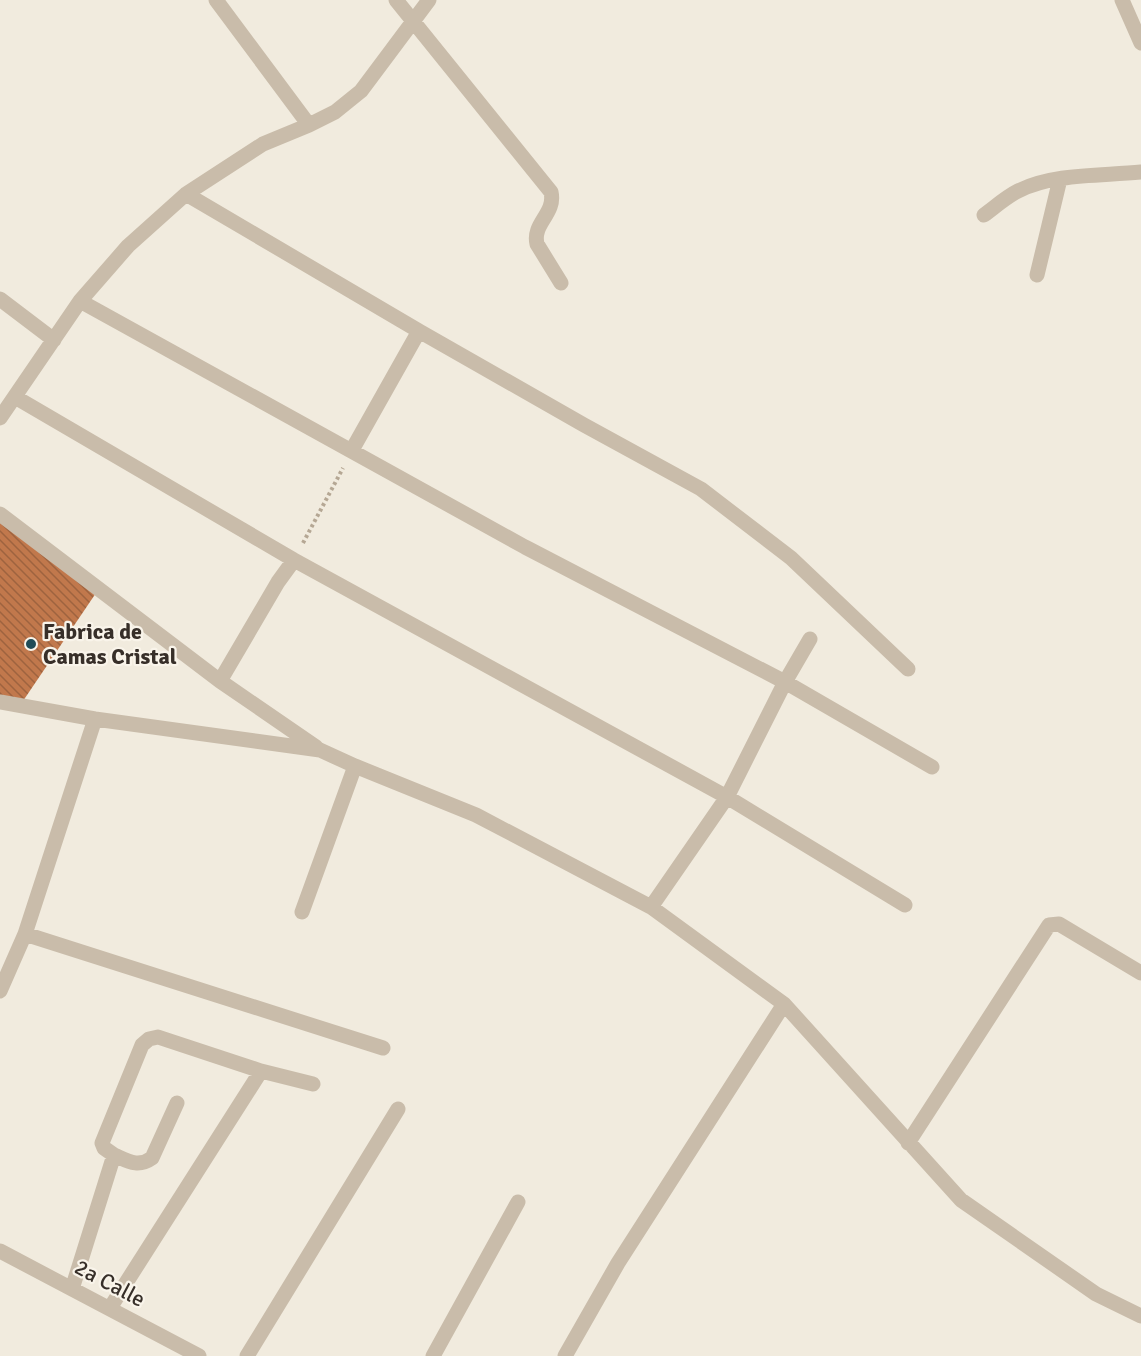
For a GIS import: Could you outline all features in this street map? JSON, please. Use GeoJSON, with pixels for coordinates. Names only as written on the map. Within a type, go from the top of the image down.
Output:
{"type":"FeatureCollection","features":[{"type":"Feature","properties":{"kind":"street"},"geometry":{"type":"LineString","coordinates":[[216,0],[309,125]]}},
{"type":"Feature","properties":{"kind":"street"},"geometry":{"type":"LineString","coordinates":[[396,0],[551,192],[552,206],[538,227],[536,237],[537,244],[561,283]]}},
{"type":"Feature","properties":{"kind":"street"},"geometry":{"type":"LineString","coordinates":[[0,418],[80,301],[128,246],[186,194],[263,144],[335,112],[361,91],[429,0]]}},
{"type":"Feature","properties":{"kind":"street"},"geometry":{"type":"LineString","coordinates":[[1122,0],[1141,43]]}},
{"type":"Feature","properties":{"kind":"street"},"geometry":{"type":"LineString","coordinates":[[984,215],[1017,191],[1032,185],[1060,179],[1141,172]]}},
{"type":"Feature","properties":{"kind":"street"},"geometry":{"type":"LineString","coordinates":[[1037,274],[1060,179]]}},
{"type":"Feature","properties":{"kind":"street"},"geometry":{"type":"LineString","coordinates":[[186,194],[419,331],[701,489],[791,558],[908,669]]}},
{"type":"Feature","properties":{"kind":"street"},"geometry":{"type":"LineString","coordinates":[[0,298],[54,340]]}},
{"type":"Feature","properties":{"kind":"street"},"geometry":{"type":"LineString","coordinates":[[80,301],[525,547],[785,682],[932,767]]}},
{"type":"Feature","properties":{"kind":"street"},"geometry":{"type":"LineString","coordinates":[[352,450],[419,331]]}},
{"type":"Feature","properties":{"kind":"street"},"geometry":{"type":"LineString","coordinates":[[15,397],[294,560],[728,797],[905,905]]}},
{"type":"Feature","properties":{"kind":"street"},"geometry":{"type":"LineString","coordinates":[[0,514],[220,681],[320,750],[476,815],[651,907],[784,1004],[961,1200],[1095,1294],[1141,1316]]}},
{"type":"Feature","properties":{"kind":"street"},"geometry":{"type":"LineString","coordinates":[[220,681],[278,582],[294,560]]}},
{"type":"Feature","properties":{"kind":"street"},"geometry":{"type":"LineString","coordinates":[[651,907],[728,797],[785,682],[810,639]]}},
{"type":"Feature","properties":{"kind":"street"},"geometry":{"type":"LineString","coordinates":[[0,702],[94,719],[320,750]]}},
{"type":"Feature","properties":{"kind":"street"},"geometry":{"type":"LineString","coordinates":[[0,991],[25,934],[94,719]]}},
{"type":"Feature","properties":{"kind":"street"},"geometry":{"type":"LineString","coordinates":[[302,912],[355,766]]}},
{"type":"Feature","properties":{"kind":"street"},"geometry":{"type":"LineString","coordinates":[[908,1143],[1049,925],[1059,924],[1141,973]]}},
{"type":"Feature","properties":{"kind":"street"},"geometry":{"type":"LineString","coordinates":[[25,934],[383,1048]]}},
{"type":"Feature","properties":{"kind":"street"},"geometry":{"type":"LineString","coordinates":[[565,1356],[618,1263],[784,1004]]}},
{"type":"Feature","properties":{"kind":"street"},"geometry":{"type":"LineString","coordinates":[[177,1103],[152,1158],[144,1163],[136,1164],[104,1148],[102,1143],[142,1045],[149,1039],[158,1037],[261,1071],[313,1084]]}},
{"type":"Feature","properties":{"kind":"street"},"geometry":{"type":"LineString","coordinates":[[110,1308],[261,1071]]}},
{"type":"Feature","properties":{"kind":"street"},"geometry":{"type":"LineString","coordinates":[[247,1356],[398,1109]]}},
{"type":"Feature","properties":{"kind":"street"},"geometry":{"type":"LineString","coordinates":[[72,1289],[114,1155]]}},
{"type":"Feature","properties":{"kind":"street"},"geometry":{"type":"LineString","coordinates":[[433,1356],[518,1202]]}},
{"type":"Feature","properties":{"kind":"street","name":"2a Calle"},"geometry":{"type":"LineString","coordinates":[[0,1251],[199,1356]]}},
{"type":"Feature","properties":{"kind":"path"},"geometry":{"type":"LineString","coordinates":[[294,560],[352,450]]}},
{"type":"Feature","properties":{"kind":"building","name":"Fabrica de Camas Cristal"},"geometry":{"type":"Polygon","coordinates":[[[0,520],[96,593],[23,701],[0,695],[0,520]]]}},
{"type":"Feature","properties":{"kind":"place","name":"Fabrica de Camas Cristal"},"geometry":{"type":"Point","coordinates":[31,644]}}]}
